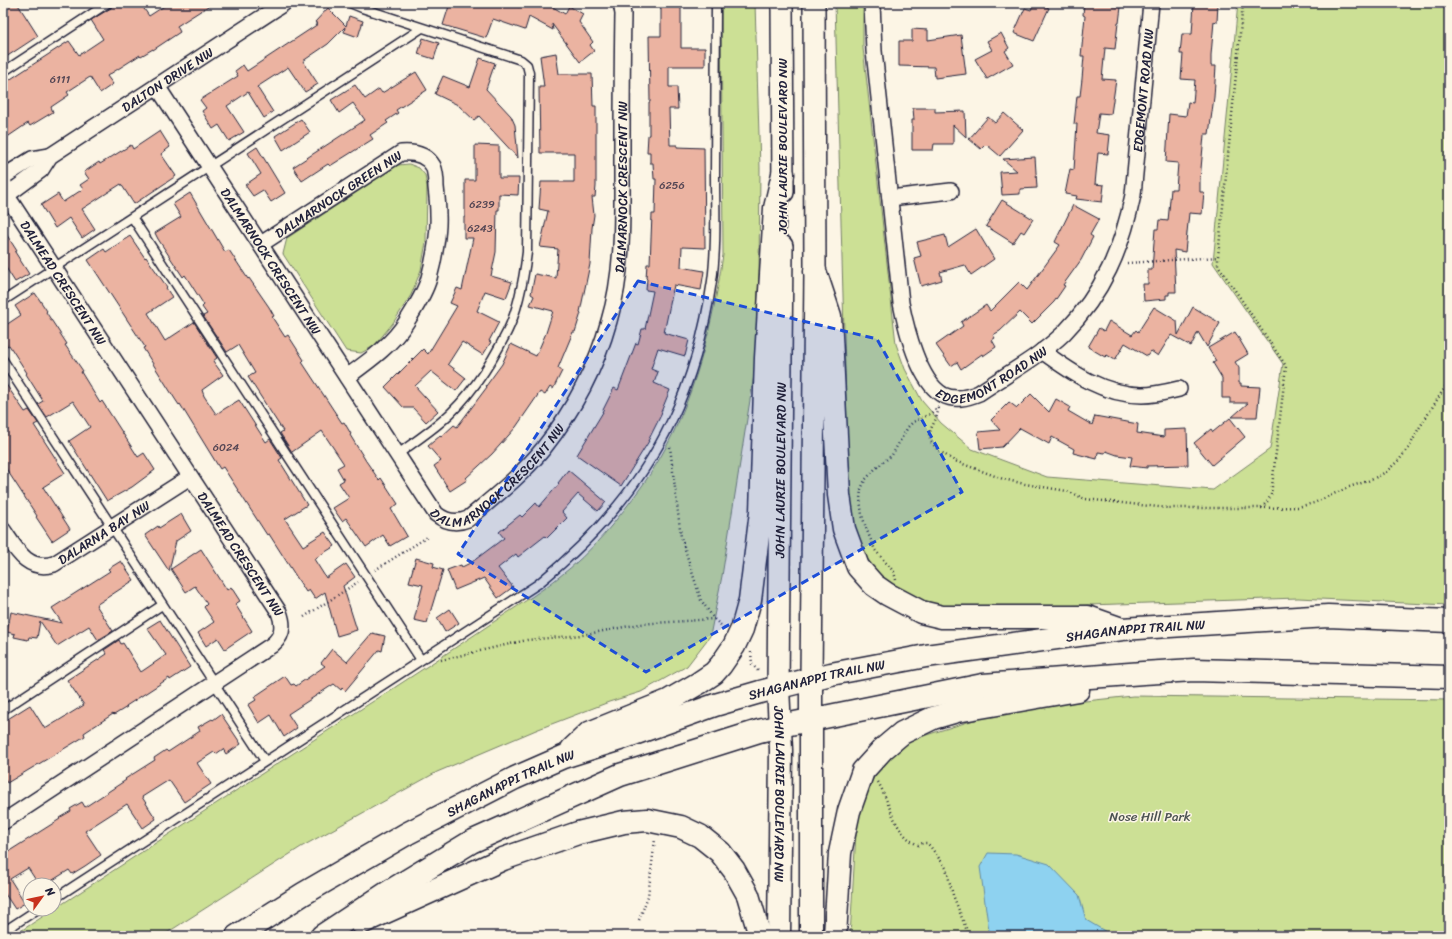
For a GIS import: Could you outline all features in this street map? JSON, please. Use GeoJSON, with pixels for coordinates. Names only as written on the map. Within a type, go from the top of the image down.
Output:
{"type":"FeatureCollection","features":[{"type":"Feature","properties":{"kind":"main road","name":"JOHN LAURIE BOULEVARD NW"},"geometry":{"type":"LineString","coordinates":[[779,936],[780,726],[778,687],[783,174],[782,3]]}},
{"type":"Feature","properties":{"kind":"main road"},"geometry":{"type":"LineString","coordinates":[[811,936],[810,719],[815,271],[814,3]]}},
{"type":"Feature","properties":{"kind":"main road"},"geometry":{"type":"LineString","coordinates":[[563,757],[589,733],[668,701],[714,673],[734,646],[742,629],[750,600],[761,512],[766,358],[774,208],[783,174]]}},
{"type":"Feature","properties":{"kind":"main road"},"geometry":{"type":"LineString","coordinates":[[815,271],[830,316],[839,495],[844,529],[858,567],[874,585],[887,594],[921,612],[942,617],[1088,617],[1122,629]]}},
{"type":"Feature","properties":{"kind":"main road","name":"SHAGANAPPI TRAIL NW"},"geometry":{"type":"LineString","coordinates":[[237,936],[303,894],[408,833],[515,778],[563,757],[620,739],[715,704],[778,687],[926,656],[1122,629],[1328,616],[1449,621]]}},
{"type":"Feature","properties":{"kind":"main road"},"geometry":{"type":"LineString","coordinates":[[322,936],[387,893],[471,842],[620,775],[759,731],[810,719],[983,685],[1143,673],[1194,670],[1449,677]]}},
{"type":"Feature","properties":{"kind":"main road"},"geometry":{"type":"LineString","coordinates":[[835,936],[840,853],[849,811],[863,771],[883,749],[902,733],[933,718],[957,711],[1104,686],[1143,673]]}},
{"type":"Feature","properties":{"kind":"main road"},"geometry":{"type":"LineString","coordinates":[[331,936],[503,859],[578,832],[624,822],[647,820],[681,827],[700,836],[720,852],[734,870],[748,895],[760,936]]}},
{"type":"Feature","properties":{"kind":"street","name":"DALTON DRIVE NW"},"geometry":{"type":"LineString","coordinates":[[3,178],[32,159],[50,156],[284,3]]}},
{"type":"Feature","properties":{"kind":"street","name":"DALMARNOCK CRESCENT NW"},"geometry":{"type":"LineString","coordinates":[[158,86],[436,514],[448,521],[464,521],[515,480],[542,450],[561,425],[578,397],[595,363],[610,321],[616,294],[621,256],[622,229],[623,14],[620,3]]}},
{"type":"Feature","properties":{"kind":"street","name":"EDGEMONT ROAD NW"},"geometry":{"type":"LineString","coordinates":[[872,3],[874,51],[901,303],[908,335],[915,354],[926,376],[936,390],[949,397],[964,398],[979,393],[1042,351],[1063,333],[1083,311],[1096,293],[1112,264],[1127,222],[1133,195],[1151,3]]}},
{"type":"Feature","properties":{"kind":"street","name":"DALMARNOCK GREEN NW"},"geometry":{"type":"LineString","coordinates":[[260,244],[402,153],[412,152],[420,154],[433,166],[438,216],[429,279],[406,323],[388,344],[371,360],[347,377]]}},
{"type":"Feature","properties":{"kind":"street","name":"DALTON DRIVE NW"},"geometry":{"type":"LineString","coordinates":[[4,196],[41,170],[50,156]]}},
{"type":"Feature","properties":{"kind":"street","name":"DALMEAD CRESCENT NW"},"geometry":{"type":"LineString","coordinates":[[3,178],[4,196],[54,268],[279,612],[282,625],[280,635],[272,645],[3,822]]}},
{"type":"Feature","properties":{"kind":"street"},"geometry":{"type":"LineString","coordinates":[[890,198],[952,191]]}},
{"type":"Feature","properties":{"kind":"street"},"geometry":{"type":"LineString","coordinates":[[1042,351],[1087,381],[1108,390],[1128,394],[1144,395],[1159,394],[1179,389]]}},
{"type":"Feature","properties":{"kind":"street","name":"DALARNA BAY NW"},"geometry":{"type":"LineString","coordinates":[[3,530],[22,558],[40,566],[48,566],[60,561],[190,477]]}},
{"type":"Feature","properties":{"kind":"lane"},"geometry":{"type":"LineString","coordinates":[[3,72],[108,3]]}},
{"type":"Feature","properties":{"kind":"lane"},"geometry":{"type":"LineString","coordinates":[[350,3],[521,60],[527,65],[530,73],[527,252],[524,278],[508,331],[475,385],[443,420],[398,454]]}},
{"type":"Feature","properties":{"kind":"lane"},"geometry":{"type":"LineString","coordinates":[[62,894],[538,584],[562,565],[590,537],[628,492],[670,423],[682,396],[698,349],[712,280],[715,228],[716,3]]}},
{"type":"Feature","properties":{"kind":"lane"},"geometry":{"type":"LineString","coordinates":[[3,301],[422,28]]}},
{"type":"Feature","properties":{"kind":"lane"},"geometry":{"type":"LineString","coordinates":[[132,217],[421,660]]}},
{"type":"Feature","properties":{"kind":"lane"},"geometry":{"type":"LineString","coordinates":[[3,360],[265,761]]}},
{"type":"Feature","properties":{"kind":"lane"},"geometry":{"type":"LineString","coordinates":[[4,706],[162,605]]}},
{"type":"Feature","properties":{"kind":"lane"},"geometry":{"type":"LineString","coordinates":[[3,932],[26,917]]}},
{"type":"Feature","properties":{"kind":"path"},"geometry":{"type":"LineString","coordinates":[[1243,3],[1218,265],[1286,366],[1270,494],[1267,502],[1261,508]]}},
{"type":"Feature","properties":{"kind":"path"},"geometry":{"type":"LineString","coordinates":[[1112,264],[1218,257]]}},
{"type":"Feature","properties":{"kind":"path"},"geometry":{"type":"LineString","coordinates":[[938,408],[938,416],[932,424],[929,436],[939,452],[955,461],[1003,479],[1067,491],[1085,499],[1113,503],[1168,508],[1298,507],[1314,503],[1349,487],[1371,480],[1386,472],[1399,460],[1410,446],[1418,430],[1449,381]]}},
{"type":"Feature","properties":{"kind":"path"},"geometry":{"type":"LineString","coordinates":[[894,583],[896,579],[894,572],[875,550],[866,528],[862,515],[860,499],[861,490],[865,480],[875,469],[892,455],[908,427],[913,422],[930,414],[949,397]]}},
{"type":"Feature","properties":{"kind":"path"},"geometry":{"type":"LineString","coordinates":[[670,423],[670,455],[681,538],[701,600],[714,619],[729,632]]}},
{"type":"Feature","properties":{"kind":"path"},"geometry":{"type":"LineString","coordinates":[[421,660],[435,662],[527,640],[582,635],[640,624],[714,619]]}},
{"type":"Feature","properties":{"kind":"path"},"geometry":{"type":"LineString","coordinates":[[750,649],[752,664],[758,671]]}},
{"type":"Feature","properties":{"kind":"path"},"geometry":{"type":"LineString","coordinates":[[876,780],[903,834],[918,845],[927,843],[941,859],[946,868],[953,896],[969,936]]}},
{"type":"Feature","properties":{"kind":"path"},"geometry":{"type":"LineString","coordinates":[[639,920],[648,896],[655,838]]}},
{"type":"Feature","properties":{"kind":"highlighted area"},"geometry":{"type":"Polygon","coordinates":[[[638,281],[877,339],[962,492],[646,672],[458,554],[638,281]]]}},
{"type":"Feature","properties":{"kind":"green space"},"geometry":{"type":"Polygon","coordinates":[[[721,3],[755,3],[760,168],[759,274],[754,375],[722,576],[710,636],[687,666],[641,692],[609,702],[536,730],[437,772],[301,847],[162,936],[13,936],[42,917],[62,917],[62,904],[413,676],[546,587],[571,568],[614,523],[633,498],[659,460],[673,433],[686,405],[705,346],[723,255],[721,3]]]}},
{"type":"Feature","properties":{"kind":"green space"},"geometry":{"type":"Polygon","coordinates":[[[835,3],[863,3],[863,48],[896,344],[905,369],[922,401],[941,423],[972,449],[1047,477],[1213,490],[1270,449],[1283,364],[1213,263],[1238,3],[1449,3],[1449,605],[1298,598],[1058,606],[946,607],[908,596],[876,572],[864,553],[849,514],[835,3]]]}},
{"type":"Feature","properties":{"kind":"green space"},"geometry":{"type":"Polygon","coordinates":[[[409,164],[419,168],[425,175],[427,187],[426,242],[421,270],[411,295],[393,323],[374,346],[361,353],[346,351],[283,254],[287,238],[398,165],[409,164]]]}},
{"type":"Feature","properties":{"kind":"green space","name":"Nose Hill Park"},"geometry":{"type":"Polygon","coordinates":[[[1133,696],[1449,700],[1449,936],[850,936],[857,815],[868,788],[876,774],[884,762],[902,746],[920,737],[1009,709],[1133,696]]]}},
{"type":"Feature","properties":{"kind":"water"},"geometry":{"type":"Polygon","coordinates":[[[988,853],[1016,854],[1049,864],[1079,895],[1086,920],[1113,936],[993,936],[989,931],[980,867],[988,853]]]}},
{"type":"Feature","properties":{"kind":"building"},"geometry":{"type":"Polygon","coordinates":[[[3,3],[17,3],[38,36],[3,59],[3,3]]]}},
{"type":"Feature","properties":{"kind":"building"},"geometry":{"type":"Polygon","coordinates":[[[113,3],[140,3],[149,16],[169,3],[213,3],[177,26],[180,32],[153,50],[141,56],[140,55],[107,76],[113,84],[100,93],[90,77],[67,92],[69,95],[51,107],[53,112],[30,126],[28,123],[3,140],[3,84],[69,41],[79,55],[103,39],[91,20],[111,8],[113,3]]]}},
{"type":"Feature","properties":{"kind":"building"},"geometry":{"type":"Polygon","coordinates":[[[450,3],[507,3],[519,7],[520,3],[546,3],[565,14],[569,6],[583,14],[579,22],[593,42],[590,45],[594,51],[580,62],[552,24],[553,30],[529,17],[525,30],[493,19],[486,38],[443,25],[450,3]]]}},
{"type":"Feature","properties":{"kind":"building"},"geometry":{"type":"Polygon","coordinates":[[[661,3],[681,3],[681,48],[705,48],[705,66],[669,66],[669,87],[677,87],[678,109],[669,109],[670,145],[677,145],[677,147],[704,148],[705,248],[682,247],[681,267],[704,271],[701,290],[674,285],[664,333],[689,340],[685,356],[658,348],[651,369],[658,372],[654,383],[670,390],[661,412],[662,413],[649,441],[621,486],[577,455],[603,412],[614,388],[618,390],[636,343],[638,344],[642,329],[645,329],[653,291],[646,290],[647,264],[650,264],[652,214],[655,214],[656,179],[654,179],[653,163],[650,163],[650,152],[647,152],[650,102],[649,36],[661,36],[661,3]]]}},
{"type":"Feature","properties":{"kind":"building"},"geometry":{"type":"Polygon","coordinates":[[[1034,3],[1049,8],[1034,41],[1014,33],[1025,8],[1031,10],[1034,3]]]}},
{"type":"Feature","properties":{"kind":"building"},"geometry":{"type":"Polygon","coordinates":[[[1086,3],[1113,3],[1112,6],[1121,7],[1115,49],[1105,48],[1102,79],[1116,80],[1111,114],[1099,113],[1096,133],[1110,135],[1108,154],[1098,153],[1095,184],[1104,185],[1102,202],[1076,199],[1077,196],[1065,194],[1070,169],[1074,170],[1077,124],[1074,124],[1077,96],[1080,96],[1082,79],[1084,56],[1081,56],[1085,16],[1083,15],[1084,4],[1086,5],[1086,3]]]}},
{"type":"Feature","properties":{"kind":"building"},"geometry":{"type":"Polygon","coordinates":[[[1194,3],[1218,3],[1217,22],[1214,21],[1211,55],[1211,66],[1216,66],[1214,97],[1209,134],[1204,135],[1200,180],[1200,192],[1204,192],[1202,214],[1189,213],[1185,252],[1174,250],[1176,292],[1169,292],[1169,295],[1166,295],[1166,299],[1144,301],[1143,284],[1148,284],[1148,270],[1152,270],[1155,229],[1158,229],[1159,220],[1168,221],[1171,189],[1176,189],[1178,163],[1166,162],[1169,114],[1186,116],[1188,102],[1193,103],[1195,80],[1181,79],[1183,54],[1180,54],[1182,34],[1192,34],[1194,3]]]}},
{"type":"Feature","properties":{"kind":"building"},"geometry":{"type":"Polygon","coordinates":[[[328,8],[346,26],[349,16],[363,21],[358,37],[344,32],[345,27],[328,44],[303,61],[318,84],[305,92],[288,67],[257,87],[273,112],[264,118],[248,92],[227,106],[244,132],[229,141],[219,125],[213,129],[202,111],[206,108],[200,100],[238,76],[235,71],[243,65],[247,71],[318,24],[315,22],[328,8]]]}},
{"type":"Feature","properties":{"kind":"building"},"geometry":{"type":"Polygon","coordinates":[[[912,29],[928,30],[928,40],[961,35],[966,74],[935,78],[934,67],[899,66],[899,41],[912,41],[912,29]]]}},
{"type":"Feature","properties":{"kind":"building"},"geometry":{"type":"Polygon","coordinates":[[[1001,33],[1009,48],[1005,51],[1013,64],[987,79],[975,59],[992,50],[987,41],[1001,33]]]}},
{"type":"Feature","properties":{"kind":"building"},"geometry":{"type":"Polygon","coordinates":[[[423,38],[439,43],[434,59],[418,54],[423,38]]]}},
{"type":"Feature","properties":{"kind":"building"},"geometry":{"type":"Polygon","coordinates":[[[556,53],[559,74],[592,74],[593,106],[596,106],[596,186],[595,197],[592,197],[594,215],[590,264],[581,313],[575,332],[573,332],[558,368],[562,371],[553,389],[550,387],[545,395],[540,392],[516,427],[492,454],[466,478],[467,480],[450,491],[434,466],[441,461],[428,446],[454,425],[457,427],[502,364],[511,344],[536,356],[546,333],[553,311],[530,305],[534,296],[531,294],[535,274],[556,278],[558,249],[540,247],[548,211],[539,209],[541,182],[574,182],[574,153],[540,153],[539,87],[544,87],[540,56],[556,53]]]}},
{"type":"Feature","properties":{"kind":"building"},"geometry":{"type":"Polygon","coordinates":[[[480,58],[495,63],[486,89],[511,116],[515,125],[518,158],[479,116],[474,120],[458,105],[435,94],[443,76],[470,87],[480,58]]]}},
{"type":"Feature","properties":{"kind":"building"},"geometry":{"type":"Polygon","coordinates":[[[416,72],[427,90],[396,110],[398,113],[386,121],[388,123],[370,135],[373,139],[330,166],[328,164],[302,181],[293,167],[365,120],[353,103],[339,113],[331,100],[355,85],[365,99],[379,89],[382,93],[416,72]]]}},
{"type":"Feature","properties":{"kind":"building"},"geometry":{"type":"Polygon","coordinates":[[[913,108],[935,108],[935,112],[965,111],[966,137],[953,125],[953,144],[934,144],[933,150],[912,150],[912,120],[914,120],[913,108]]]}},
{"type":"Feature","properties":{"kind":"building"},"geometry":{"type":"Polygon","coordinates":[[[1004,113],[1023,130],[1000,156],[987,145],[981,149],[969,139],[988,117],[995,123],[1004,113]]]}},
{"type":"Feature","properties":{"kind":"building"},"geometry":{"type":"Polygon","coordinates":[[[301,119],[310,132],[283,150],[275,136],[301,119]]]}},
{"type":"Feature","properties":{"kind":"building"},"geometry":{"type":"Polygon","coordinates":[[[160,131],[170,147],[161,154],[176,176],[134,204],[121,184],[82,209],[95,229],[82,238],[69,218],[55,228],[41,205],[58,194],[63,202],[83,189],[80,185],[89,179],[84,172],[131,145],[133,149],[160,131]]]}},
{"type":"Feature","properties":{"kind":"building"},"geometry":{"type":"Polygon","coordinates":[[[475,145],[499,146],[499,178],[519,178],[518,195],[499,194],[496,252],[491,276],[512,282],[506,298],[485,291],[477,311],[499,322],[489,341],[491,342],[483,355],[462,342],[448,364],[466,378],[456,391],[431,371],[415,386],[438,411],[426,422],[413,408],[404,408],[385,387],[423,349],[428,354],[457,306],[450,303],[457,288],[462,290],[473,238],[464,238],[464,217],[465,180],[475,180],[475,145]]]}},
{"type":"Feature","properties":{"kind":"building"},"geometry":{"type":"Polygon","coordinates":[[[257,147],[285,193],[271,202],[263,190],[253,196],[245,185],[261,174],[248,153],[257,147]]]}},
{"type":"Feature","properties":{"kind":"building"},"geometry":{"type":"Polygon","coordinates":[[[1035,157],[1037,188],[1020,189],[1020,194],[1002,195],[1000,172],[1017,171],[1003,159],[1035,157]]]}},
{"type":"Feature","properties":{"kind":"building"},"geometry":{"type":"Polygon","coordinates":[[[190,193],[225,252],[229,250],[269,307],[274,316],[272,317],[285,337],[288,335],[304,360],[302,362],[342,423],[344,422],[366,461],[379,480],[381,478],[398,504],[391,509],[407,536],[390,546],[383,535],[366,547],[346,518],[342,521],[333,508],[349,498],[339,483],[344,480],[337,468],[344,464],[322,431],[292,452],[280,433],[283,431],[248,377],[255,373],[238,345],[227,352],[203,316],[207,314],[202,307],[204,305],[185,275],[183,277],[155,233],[181,217],[173,204],[190,193]]]}},
{"type":"Feature","properties":{"kind":"building"},"geometry":{"type":"Polygon","coordinates":[[[1002,200],[1033,219],[1024,233],[1021,231],[1013,243],[986,226],[1002,200]]]}},
{"type":"Feature","properties":{"kind":"building"},"geometry":{"type":"Polygon","coordinates":[[[1073,205],[1099,219],[1090,235],[1093,237],[1081,260],[1063,285],[1065,286],[1054,302],[1032,324],[1020,312],[1000,331],[993,335],[995,338],[992,340],[996,347],[983,356],[982,354],[961,369],[957,362],[951,366],[936,345],[963,326],[961,322],[986,305],[990,311],[1019,282],[1027,290],[1060,245],[1055,242],[1073,205]]]}},
{"type":"Feature","properties":{"kind":"building"},"geometry":{"type":"Polygon","coordinates":[[[3,229],[29,274],[15,282],[3,263],[3,229]]]}},
{"type":"Feature","properties":{"kind":"building"},"geometry":{"type":"Polygon","coordinates":[[[976,229],[994,259],[971,275],[965,265],[940,272],[942,280],[921,286],[914,258],[921,256],[917,242],[945,235],[948,247],[976,229]]]}},
{"type":"Feature","properties":{"kind":"building"},"geometry":{"type":"Polygon","coordinates":[[[130,236],[167,287],[166,288],[172,297],[148,313],[165,341],[194,322],[217,358],[213,361],[223,375],[202,390],[204,396],[216,414],[239,400],[266,442],[270,439],[282,458],[279,460],[307,505],[285,519],[303,546],[325,532],[335,546],[314,559],[326,578],[346,564],[355,577],[343,586],[357,630],[337,636],[325,592],[315,599],[309,590],[306,592],[269,534],[267,535],[223,467],[220,469],[143,348],[145,347],[88,260],[104,249],[106,252],[130,236]]]}},
{"type":"Feature","properties":{"kind":"building"},"geometry":{"type":"Polygon","coordinates":[[[35,293],[67,344],[65,345],[83,371],[81,372],[100,403],[102,401],[138,457],[144,453],[155,470],[132,487],[107,501],[69,441],[90,427],[73,401],[47,417],[38,404],[43,401],[26,374],[27,373],[9,345],[7,346],[3,340],[3,327],[21,315],[15,306],[35,293]]]}},
{"type":"Feature","properties":{"kind":"building"},"geometry":{"type":"Polygon","coordinates":[[[1154,307],[1177,321],[1178,335],[1193,307],[1220,323],[1207,347],[1198,332],[1191,346],[1171,335],[1158,356],[1151,351],[1147,356],[1125,343],[1115,360],[1107,355],[1105,357],[1088,347],[1099,328],[1104,331],[1109,321],[1132,335],[1136,330],[1138,332],[1154,307]]]}},
{"type":"Feature","properties":{"kind":"building"},"geometry":{"type":"Polygon","coordinates":[[[1235,332],[1248,354],[1235,362],[1239,368],[1239,383],[1241,383],[1241,386],[1260,387],[1257,417],[1232,417],[1248,403],[1230,403],[1230,398],[1222,398],[1222,378],[1213,363],[1216,361],[1208,348],[1235,332]]]}},
{"type":"Feature","properties":{"kind":"building"},"geometry":{"type":"Polygon","coordinates":[[[3,380],[25,412],[29,410],[38,423],[34,425],[65,473],[43,487],[70,529],[52,541],[3,464],[3,380]]]}},
{"type":"Feature","properties":{"kind":"building"},"geometry":{"type":"Polygon","coordinates":[[[1031,394],[1049,412],[1056,399],[1070,407],[1068,411],[1092,425],[1095,416],[1138,424],[1137,433],[1164,437],[1164,430],[1187,429],[1188,465],[1147,466],[1147,468],[1130,466],[1132,457],[1117,455],[1106,451],[1105,453],[1098,452],[1097,459],[1073,453],[1074,449],[1052,437],[1049,444],[1020,428],[1002,447],[980,449],[978,432],[1000,430],[991,420],[1009,402],[1017,408],[1031,394]]]}},
{"type":"Feature","properties":{"kind":"building"},"geometry":{"type":"Polygon","coordinates":[[[1230,418],[1245,437],[1212,465],[1194,443],[1211,429],[1213,432],[1230,418]]]}},
{"type":"Feature","properties":{"kind":"building"},"geometry":{"type":"Polygon","coordinates":[[[568,470],[606,502],[598,511],[578,494],[562,512],[567,518],[547,538],[545,536],[518,557],[516,554],[498,568],[513,587],[498,598],[484,578],[455,590],[447,570],[461,565],[462,567],[472,562],[504,538],[499,532],[520,515],[522,517],[536,503],[539,507],[559,484],[558,483],[568,470]]]}},
{"type":"Feature","properties":{"kind":"building"},"geometry":{"type":"Polygon","coordinates":[[[181,514],[191,531],[176,541],[169,571],[145,535],[158,526],[159,528],[181,514]]]}},
{"type":"Feature","properties":{"kind":"building"},"geometry":{"type":"Polygon","coordinates":[[[201,549],[227,590],[231,587],[240,601],[235,604],[252,631],[225,649],[218,638],[206,646],[198,633],[214,622],[204,607],[207,604],[195,586],[186,592],[171,569],[201,549]]]}},
{"type":"Feature","properties":{"kind":"building"},"geometry":{"type":"Polygon","coordinates":[[[416,558],[434,563],[433,567],[443,570],[427,623],[414,620],[423,585],[409,582],[416,558]]]}},
{"type":"Feature","properties":{"kind":"building"},"geometry":{"type":"Polygon","coordinates":[[[121,561],[134,580],[96,605],[113,631],[98,640],[89,626],[57,646],[40,621],[37,638],[29,637],[28,640],[14,637],[15,634],[7,632],[11,612],[62,623],[52,608],[110,571],[108,569],[121,561]]]}},
{"type":"Feature","properties":{"kind":"building"},"geometry":{"type":"Polygon","coordinates":[[[450,609],[459,623],[445,632],[437,618],[450,609]]]}},
{"type":"Feature","properties":{"kind":"building"},"geometry":{"type":"Polygon","coordinates":[[[160,620],[190,667],[170,680],[169,678],[126,706],[127,707],[114,715],[113,714],[84,733],[85,736],[7,783],[3,776],[3,722],[30,705],[45,729],[84,705],[67,680],[107,654],[104,650],[119,640],[121,644],[123,643],[141,672],[166,655],[147,628],[160,620]]]}},
{"type":"Feature","properties":{"kind":"building"},"geometry":{"type":"Polygon","coordinates":[[[372,633],[385,636],[382,651],[379,650],[345,691],[342,688],[341,690],[334,684],[288,714],[297,728],[284,737],[271,715],[259,723],[248,705],[256,700],[254,697],[285,676],[291,685],[294,684],[296,686],[325,666],[321,663],[332,649],[347,662],[372,633]]]}},
{"type":"Feature","properties":{"kind":"building"},"geometry":{"type":"Polygon","coordinates":[[[221,714],[241,744],[226,754],[223,749],[216,754],[214,752],[197,763],[211,784],[184,802],[169,780],[142,797],[156,819],[143,828],[127,804],[85,831],[101,855],[85,866],[72,874],[69,870],[58,877],[34,877],[28,868],[10,879],[22,898],[22,905],[15,909],[3,891],[3,855],[60,819],[59,818],[71,811],[70,809],[82,802],[85,807],[155,760],[154,758],[166,750],[168,752],[200,731],[198,727],[212,719],[213,720],[221,714]]]}}]}
